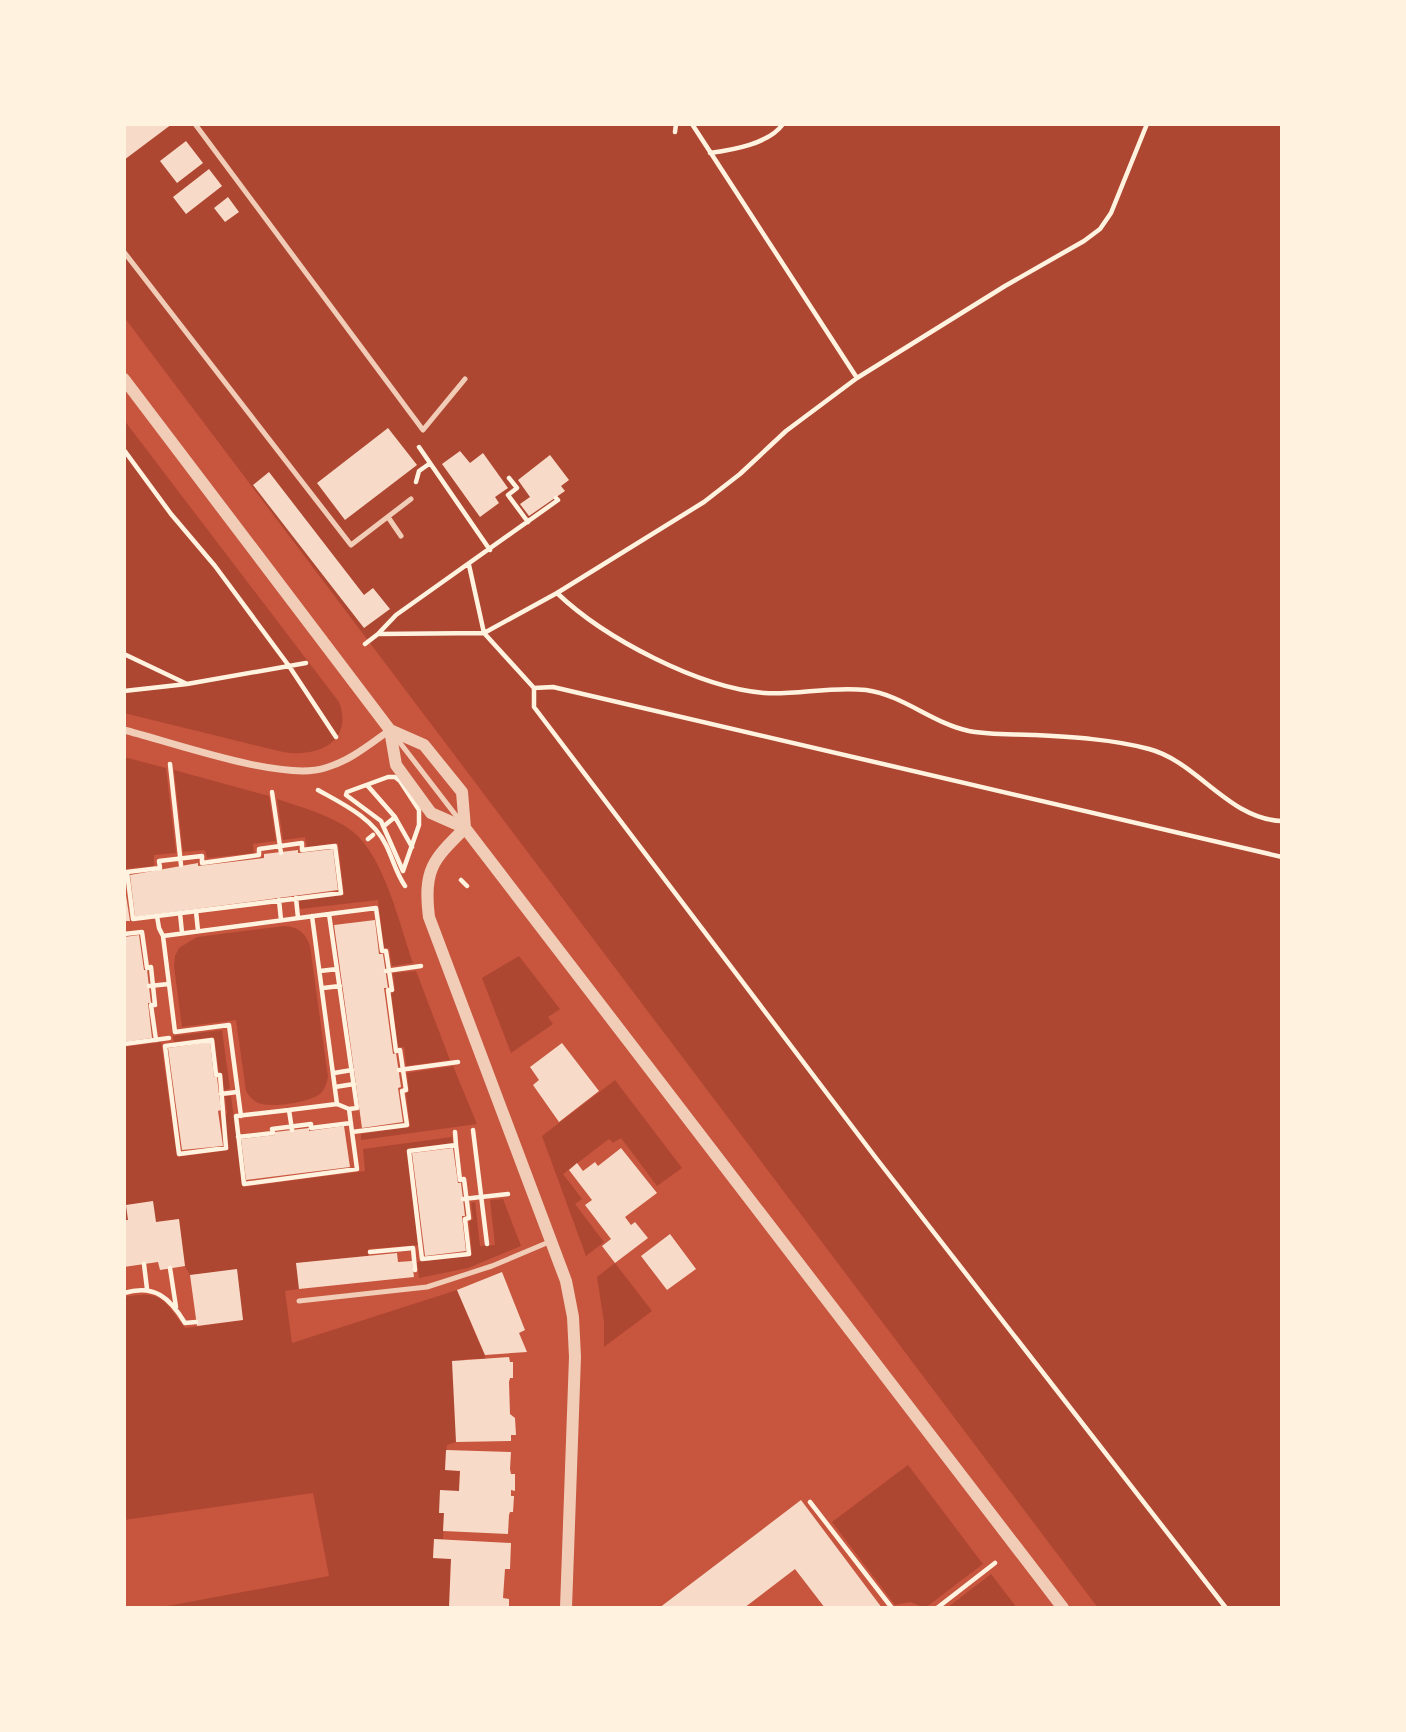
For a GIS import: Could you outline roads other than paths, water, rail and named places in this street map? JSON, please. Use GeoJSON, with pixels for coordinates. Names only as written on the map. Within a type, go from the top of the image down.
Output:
{"type":"FeatureCollection","features":[{"type":"Feature","properties":{"kind":"street"},"geometry":{"type":"LineString","coordinates":[[124,379],[390,730],[396,765],[432,813],[466,828],[1063,1608]]}},
{"type":"Feature","properties":{"kind":"street"},"geometry":{"type":"LineString","coordinates":[[124,730],[283,771],[306,772],[324,769],[350,758],[390,730]]}},
{"type":"Feature","properties":{"kind":"street"},"geometry":{"type":"LineString","coordinates":[[390,730],[424,745],[462,792],[466,828]]}},
{"type":"Feature","properties":{"kind":"street"},"geometry":{"type":"LineString","coordinates":[[466,828],[442,852],[430,870],[426,892],[429,917],[566,1281],[573,1317],[575,1357],[566,1608]]}},
{"type":"Feature","properties":{"kind":"lane"},"geometry":{"type":"LineString","coordinates":[[195,124],[424,430],[465,379]]}},
{"type":"Feature","properties":{"kind":"lane"},"geometry":{"type":"LineString","coordinates":[[124,252],[351,545],[411,499]]}},
{"type":"Feature","properties":{"kind":"lane"},"geometry":{"type":"LineString","coordinates":[[388,517],[401,536]]}},
{"type":"Feature","properties":{"kind":"lane"},"geometry":{"type":"LineString","coordinates":[[299,1301],[428,1287],[492,1266],[552,1241]]}}]}
